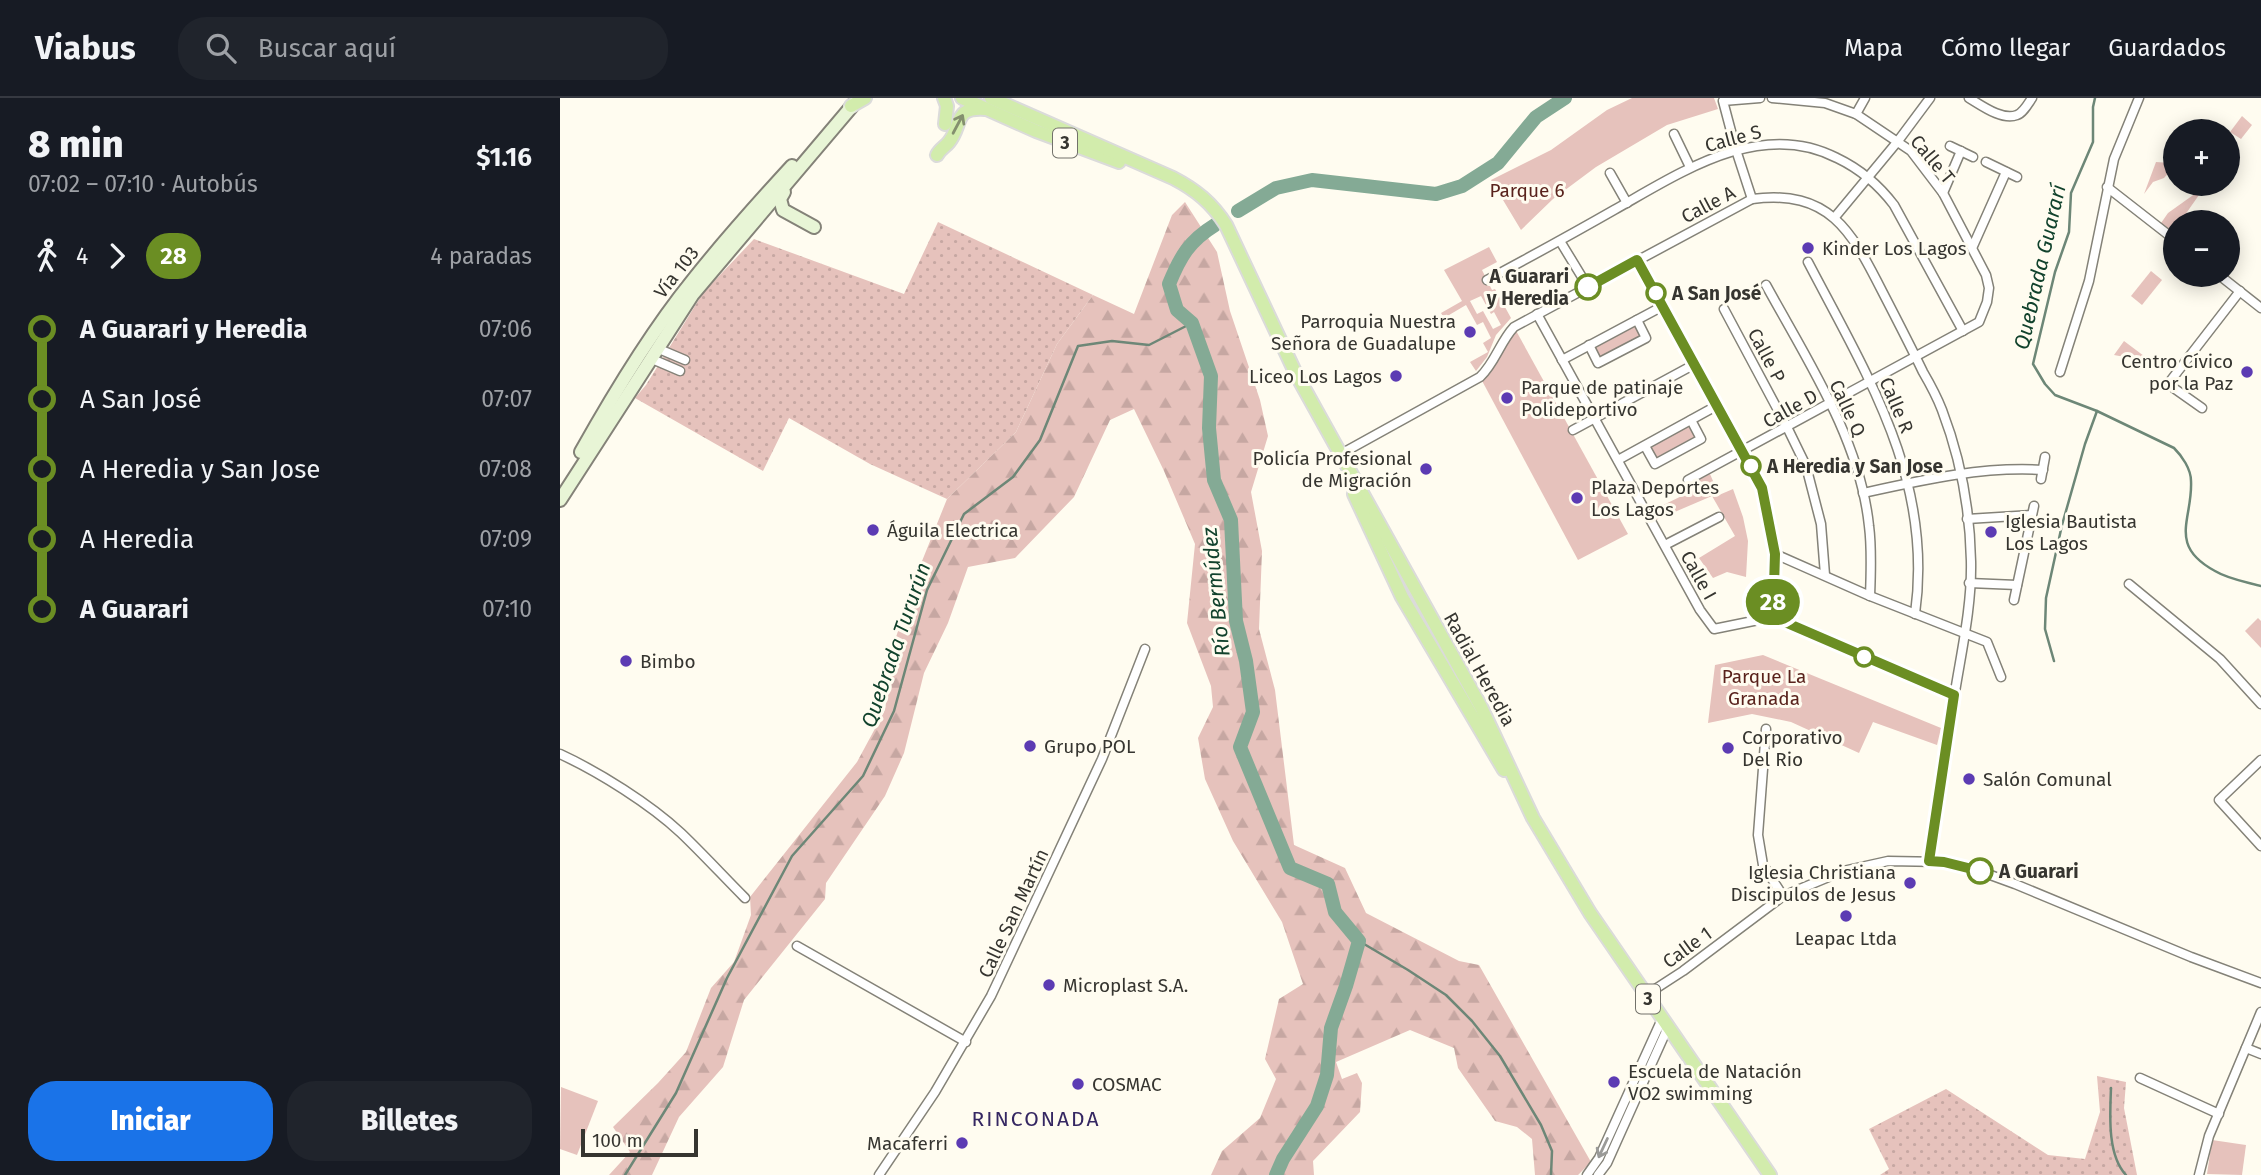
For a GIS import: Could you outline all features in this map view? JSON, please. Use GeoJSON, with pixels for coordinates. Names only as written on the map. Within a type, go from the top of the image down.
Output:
{"type":"FeatureCollection","features":[{"type":"Feature","properties":{"kind":"main road"},"geometry":{"type":"LineString","coordinates":[[854,101],[866,98]]}},
{"type":"Feature","properties":{"kind":"main road"},"geometry":{"type":"LineString","coordinates":[[944,98],[947,106],[945,124]]}},
{"type":"Feature","properties":{"kind":"main road","name":"Radial Heredia"},"geometry":{"type":"LineString","coordinates":[[962,98],[990,104],[1121,155],[1173,178],[1209,201],[1221,217],[1296,374],[1480,707],[1533,818],[1572,885],[1770,1175]]}},
{"type":"Feature","properties":{"kind":"main road"},"geometry":{"type":"LineString","coordinates":[[977,98],[1060,135],[1121,155]]}},
{"type":"Feature","properties":{"kind":"main road","name":"Vía 103"},"geometry":{"type":"LineString","coordinates":[[560,500],[693,295],[854,101]]}},
{"type":"Feature","properties":{"kind":"main road","name":"Vía 103"},"geometry":{"type":"LineString","coordinates":[[560,493],[602,414],[670,311],[706,263],[854,101]]}},
{"type":"Feature","properties":{"kind":"main road"},"geometry":{"type":"LineString","coordinates":[[937,155],[951,140],[962,114],[990,104]]}},
{"type":"Feature","properties":{"kind":"main road","name":"Radial Heredia"},"geometry":{"type":"LineString","coordinates":[[990,104],[1082,150],[1173,178]]}},
{"type":"Feature","properties":{"kind":"main road"},"geometry":{"type":"LineString","coordinates":[[814,227],[783,210],[780,199],[821,144]]}},
{"type":"Feature","properties":{"kind":"main road"},"geometry":{"type":"LineString","coordinates":[[581,453],[645,355],[654,353],[654,342],[682,301],[737,235],[745,220],[761,212],[769,191]]}},
{"type":"Feature","properties":{"kind":"main road"},"geometry":{"type":"LineString","coordinates":[[1339,454],[1341,465],[1402,597],[1533,818]]}},
{"type":"Feature","properties":{"kind":"main road"},"geometry":{"type":"LineString","coordinates":[[1350,471],[1368,514],[1403,581],[1402,597]]}},
{"type":"Feature","properties":{"kind":"main road"},"geometry":{"type":"LineString","coordinates":[[1402,597],[1409,597],[1414,602],[1443,655],[1480,707]]}},
{"type":"Feature","properties":{"kind":"street"},"geometry":{"type":"LineString","coordinates":[[1752,199],[1723,101],[1760,98]]}},
{"type":"Feature","properties":{"kind":"street","name":"Calle T"},"geometry":{"type":"LineString","coordinates":[[1772,98],[1815,100],[1856,114],[1898,141],[1923,165],[1943,193],[1986,275],[1989,288],[1987,302],[1979,322]]}},
{"type":"Feature","properties":{"kind":"street"},"geometry":{"type":"LineString","coordinates":[[1856,114],[1865,98]]}},
{"type":"Feature","properties":{"kind":"street"},"geometry":{"type":"LineString","coordinates":[[1969,98],[2002,116],[2016,116],[2032,98]]}},
{"type":"Feature","properties":{"kind":"street"},"geometry":{"type":"LineString","coordinates":[[2060,372],[2089,281],[2114,159],[2139,98]]}},
{"type":"Feature","properties":{"kind":"street"},"geometry":{"type":"LineString","coordinates":[[1835,217],[1928,101]]}},
{"type":"Feature","properties":{"kind":"street"},"geometry":{"type":"LineString","coordinates":[[1674,134],[1690,167]]}},
{"type":"Feature","properties":{"kind":"street","name":"Calle S"},"geometry":{"type":"LineString","coordinates":[[1487,280],[1690,167],[1736,150],[1772,144],[1800,145],[1823,151],[1847,163],[1868,177],[1894,205],[1963,331]]}},
{"type":"Feature","properties":{"kind":"street"},"geometry":{"type":"LineString","coordinates":[[1950,146],[1973,157]]}},
{"type":"Feature","properties":{"kind":"street"},"geometry":{"type":"LineString","coordinates":[[1943,193],[1961,151]]}},
{"type":"Feature","properties":{"kind":"street"},"geometry":{"type":"LineString","coordinates":[[1986,162],[2017,177]]}},
{"type":"Feature","properties":{"kind":"street"},"geometry":{"type":"LineString","coordinates":[[1972,246],[2006,172]]}},
{"type":"Feature","properties":{"kind":"street"},"geometry":{"type":"LineString","coordinates":[[1610,173],[1627,203]]}},
{"type":"Feature","properties":{"kind":"street"},"geometry":{"type":"LineString","coordinates":[[2107,187],[2163,231]]}},
{"type":"Feature","properties":{"kind":"street","name":"Calle A"},"geometry":{"type":"LineString","coordinates":[[1339,454],[1480,377],[1490,368],[1506,336],[1514,327],[1752,199],[1770,196],[1800,200],[1835,217],[1853,239],[1942,408],[1961,475],[1971,562],[1965,633],[1929,861]]}},
{"type":"Feature","properties":{"kind":"street"},"geometry":{"type":"LineString","coordinates":[[1560,241],[1588,287]]}},
{"type":"Feature","properties":{"kind":"street"},"geometry":{"type":"LineString","coordinates":[[1637,260],[1762,488],[1775,554],[1773,617],[1954,695]]}},
{"type":"Feature","properties":{"kind":"street","name":"Calle R"},"geometry":{"type":"LineString","coordinates":[[1808,262],[1890,424],[1909,483],[1919,554],[1916,614]]}},
{"type":"Feature","properties":{"kind":"street","name":"Calle Q"},"geometry":{"type":"LineString","coordinates":[[1766,285],[1830,404],[1853,457],[1869,524],[1870,596]]}},
{"type":"Feature","properties":{"kind":"street"},"geometry":{"type":"LineString","coordinates":[[2234,287],[2261,308]]}},
{"type":"Feature","properties":{"kind":"street"},"geometry":{"type":"LineString","coordinates":[[2202,408],[2168,384],[2239,291]]}},
{"type":"Feature","properties":{"kind":"street"},"geometry":{"type":"LineString","coordinates":[[1562,359],[1663,306]]}},
{"type":"Feature","properties":{"kind":"street","name":"Calle P"},"geometry":{"type":"LineString","coordinates":[[1724,309],[1806,466],[1821,524],[1825,575]]}},
{"type":"Feature","properties":{"kind":"street","name":"Calle I"},"geometry":{"type":"LineString","coordinates":[[1537,314],[1700,610],[1714,629],[1773,617]]}},
{"type":"Feature","properties":{"kind":"street"},"geometry":{"type":"LineString","coordinates":[[1589,345],[1598,363],[1646,338],[1637,320]]}},
{"type":"Feature","properties":{"kind":"street","name":"Calle D"},"geometry":{"type":"LineString","coordinates":[[1688,480],[1979,322]]}},
{"type":"Feature","properties":{"kind":"street"},"geometry":{"type":"LineString","coordinates":[[654,353],[685,360]]}},
{"type":"Feature","properties":{"kind":"street"},"geometry":{"type":"LineString","coordinates":[[654,353],[680,371]]}},
{"type":"Feature","properties":{"kind":"street"},"geometry":{"type":"LineString","coordinates":[[1573,430],[1695,364]]}},
{"type":"Feature","properties":{"kind":"street"},"geometry":{"type":"LineString","coordinates":[[1618,460],[1718,405]]}},
{"type":"Feature","properties":{"kind":"street"},"geometry":{"type":"LineString","coordinates":[[1645,446],[1655,464],[1701,439],[1691,420]]}},
{"type":"Feature","properties":{"kind":"street"},"geometry":{"type":"LineString","coordinates":[[1863,493],[1909,483],[2011,468],[2042,474],[2045,457]]}},
{"type":"Feature","properties":{"kind":"street"},"geometry":{"type":"LineString","coordinates":[[1967,519],[2033,511],[2014,600]]}},
{"type":"Feature","properties":{"kind":"street"},"geometry":{"type":"LineString","coordinates":[[1665,545],[1719,517]]}},
{"type":"Feature","properties":{"kind":"street"},"geometry":{"type":"LineString","coordinates":[[1775,554],[1870,596],[1987,642],[2001,677]]}},
{"type":"Feature","properties":{"kind":"street"},"geometry":{"type":"LineString","coordinates":[[1969,583],[2017,584]]}},
{"type":"Feature","properties":{"kind":"street"},"geometry":{"type":"LineString","coordinates":[[2129,584],[2220,659],[2261,704]]}},
{"type":"Feature","properties":{"kind":"street","name":"Calle San Martín"},"geometry":{"type":"LineString","coordinates":[[879,1175],[923,1112],[991,996],[1102,759],[1145,649]]}},
{"type":"Feature","properties":{"kind":"street"},"geometry":{"type":"LineString","coordinates":[[1766,729],[1758,835],[1763,865],[1783,896]]}},
{"type":"Feature","properties":{"kind":"street"},"geometry":{"type":"LineString","coordinates":[[560,754],[614,784],[666,820],[745,898]]}},
{"type":"Feature","properties":{"kind":"street"},"geometry":{"type":"LineString","coordinates":[[2261,760],[2219,800],[2261,846]]}},
{"type":"Feature","properties":{"kind":"street","name":"Calle 1"},"geometry":{"type":"LineString","coordinates":[[1646,995],[1683,971],[1783,896],[1843,872],[1888,861],[1944,862],[1980,871],[2261,983]]}},
{"type":"Feature","properties":{"kind":"street"},"geometry":{"type":"LineString","coordinates":[[797,946],[966,1042]]}},
{"type":"Feature","properties":{"kind":"street"},"geometry":{"type":"LineString","coordinates":[[2199,1175],[2209,1136],[2261,1012]]}},
{"type":"Feature","properties":{"kind":"street"},"geometry":{"type":"LineString","coordinates":[[1587,1175],[1599,1158],[1665,1023]]}},
{"type":"Feature","properties":{"kind":"street"},"geometry":{"type":"LineString","coordinates":[[1598,1175],[1607,1163],[1665,1023]]}},
{"type":"Feature","properties":{"kind":"street"},"geometry":{"type":"LineString","coordinates":[[2246,1048],[2261,1054]]}},
{"type":"Feature","properties":{"kind":"street"},"geometry":{"type":"LineString","coordinates":[[2140,1078],[2219,1114]]}},
{"type":"Feature","properties":{"kind":"green space","name":"Parque 6"},"geometry":{"type":"Polygon","coordinates":[[[1632,98],[1714,98],[1718,109],[1667,125],[1596,167],[1553,199],[1521,230],[1491,180],[1551,150],[1607,110],[1632,98]]]}},
{"type":"Feature","properties":{"kind":"green space"},"geometry":{"type":"Polygon","coordinates":[[[2242,116],[2252,125],[2241,139],[2240,138],[2242,116]]]}},
{"type":"Feature","properties":{"kind":"green space"},"geometry":{"type":"Polygon","coordinates":[[[2156,162],[2163,162],[2163,178],[2153,182],[2144,194],[2156,162]]]}},
{"type":"Feature","properties":{"kind":"green space"},"geometry":{"type":"Polygon","coordinates":[[[2192,196],[2198,196],[2188,210],[2172,210],[2192,196]]]}},
{"type":"Feature","properties":{"kind":"green space"},"geometry":{"type":"Polygon","coordinates":[[[1185,202],[1217,252],[1230,311],[1260,400],[1268,436],[1251,492],[1262,551],[1259,629],[1275,690],[1294,845],[1345,868],[1366,913],[1459,961],[1479,965],[1591,1162],[1578,1175],[1535,1175],[1532,1139],[1517,1127],[1495,1121],[1458,1068],[1454,1048],[1410,1030],[1336,1062],[1342,1079],[1357,1073],[1362,1083],[1360,1112],[1313,1161],[1314,1175],[1211,1175],[1222,1151],[1260,1118],[1276,1079],[1265,1059],[1279,999],[1303,984],[1282,922],[1233,841],[1205,779],[1198,738],[1213,707],[1211,686],[1187,623],[1195,544],[1134,409],[1110,420],[1074,497],[1015,558],[968,567],[948,623],[924,673],[904,753],[885,796],[826,883],[825,899],[744,1000],[723,1067],[679,1117],[652,1175],[609,1175],[630,1152],[613,1127],[686,1052],[711,988],[734,962],[751,915],[750,897],[857,762],[885,710],[894,643],[918,571],[947,499],[1016,432],[1057,344],[1093,295],[1134,314],[1172,215],[1185,202]]]}},
{"type":"Feature","properties":{"kind":"green space"},"geometry":{"type":"Polygon","coordinates":[[[938,222],[1093,295],[1057,344],[1016,432],[947,499],[870,464],[789,418],[763,471],[635,398],[646,385],[703,293],[754,239],[904,294],[938,222]]]}},
{"type":"Feature","properties":{"kind":"green space"},"geometry":{"type":"Polygon","coordinates":[[[1489,247],[1497,262],[1482,270],[1511,318],[1496,335],[1487,357],[1476,371],[1470,362],[1488,352],[1483,343],[1491,338],[1483,322],[1477,325],[1466,305],[1444,318],[1441,313],[1462,301],[1444,270],[1489,247]],[[1481,296],[1470,301],[1477,314],[1483,311],[1493,329],[1501,325],[1494,312],[1491,314],[1481,296]]]}},
{"type":"Feature","properties":{"kind":"green space"},"geometry":{"type":"Polygon","coordinates":[[[2151,271],[2162,280],[2142,305],[2131,296],[2151,271]]]}},
{"type":"Feature","properties":{"kind":"green space"},"geometry":{"type":"Polygon","coordinates":[[[1635,326],[1642,338],[1601,359],[1595,347],[1635,326]]]}},
{"type":"Feature","properties":{"kind":"green space"},"geometry":{"type":"Polygon","coordinates":[[[1514,327],[1628,534],[1578,560],[1480,377],[1514,327]]]}},
{"type":"Feature","properties":{"kind":"green space"},"geometry":{"type":"Polygon","coordinates":[[[2124,341],[2144,356],[2138,363],[2130,358],[2114,355],[2124,341]]]}},
{"type":"Feature","properties":{"kind":"green space"},"geometry":{"type":"Polygon","coordinates":[[[1691,420],[1699,439],[1656,461],[1647,445],[1691,420]]]}},
{"type":"Feature","properties":{"kind":"green space"},"geometry":{"type":"Polygon","coordinates":[[[1710,474],[1719,495],[1733,489],[1743,517],[1748,541],[1746,577],[1727,572],[1713,578],[1699,558],[1735,536],[1712,496],[1656,520],[1651,511],[1694,490],[1691,483],[1710,474]]]}},
{"type":"Feature","properties":{"kind":"green space"},"geometry":{"type":"Polygon","coordinates":[[[2258,618],[2261,621],[2261,648],[2245,631],[2258,618]]]}},
{"type":"Feature","properties":{"kind":"green space","name":"Parque La Granada"},"geometry":{"type":"Polygon","coordinates":[[[1763,655],[1941,728],[1937,745],[1873,722],[1859,753],[1791,722],[1752,714],[1708,723],[1715,665],[1763,655]]]}},
{"type":"Feature","properties":{"kind":"green space"},"geometry":{"type":"Polygon","coordinates":[[[2097,1076],[2126,1082],[2124,1108],[2137,1175],[1880,1175],[1889,1169],[1869,1129],[1946,1089],[2048,1155],[2085,1159],[2100,1112],[2097,1076]]]}},
{"type":"Feature","properties":{"kind":"green space"},"geometry":{"type":"Polygon","coordinates":[[[561,1087],[598,1101],[577,1155],[560,1149],[561,1087]]]}},
{"type":"Feature","properties":{"kind":"green space"},"geometry":{"type":"Polygon","coordinates":[[[2212,1140],[2246,1145],[2242,1175],[2207,1174],[2212,1140]]]}},
{"type":"Feature","properties":{"kind":"waterway","name":"Río Bermúdez"},"geometry":{"type":"LineString","coordinates":[[1238,211],[1276,188],[1312,180],[1436,194],[1462,186],[1498,163],[1536,117],[1565,98]]}},
{"type":"Feature","properties":{"kind":"waterway","name":"Quebrada Guararí"},"geometry":{"type":"LineString","coordinates":[[2095,98],[2093,142],[2071,193],[2069,232],[2055,272],[2033,364],[2055,395],[2097,411],[2174,448],[2186,463],[2191,476],[2186,530],[2191,551],[2200,561],[2220,574],[2261,586]]}},
{"type":"Feature","properties":{"kind":"waterway","name":"Río Bermúdez"},"geometry":{"type":"LineString","coordinates":[[1215,225],[1186,250],[1169,284],[1177,310],[1192,323],[1211,376],[1209,428],[1214,480],[1231,520],[1236,621],[1246,661],[1253,712],[1240,747],[1290,868],[1328,884],[1335,912],[1359,941],[1331,1028],[1327,1075],[1317,1106],[1283,1159],[1276,1175]]}},
{"type":"Feature","properties":{"kind":"waterway","name":"Quebrada Tururún"},"geometry":{"type":"LineString","coordinates":[[625,1175],[676,1093],[727,978],[792,856],[863,776],[894,711],[927,590],[964,514],[1013,477],[1040,440],[1078,346],[1112,341],[1149,345],[1192,323]]}},
{"type":"Feature","properties":{"kind":"waterway"},"geometry":{"type":"LineString","coordinates":[[2054,661],[2045,629],[2046,598],[2062,525],[2097,411]]}},
{"type":"Feature","properties":{"kind":"waterway"},"geometry":{"type":"LineString","coordinates":[[1359,941],[1446,995],[1472,1021],[1500,1056],[1541,1125],[1552,1151],[1551,1175]]}},
{"type":"Feature","properties":{"kind":"waterway"},"geometry":{"type":"LineString","coordinates":[[2111,1088],[2110,1122],[2113,1146],[2120,1167],[2126,1175]]}},
{"type":"Feature","properties":{"kind":"bus line","name":"28"},"geometry":{"type":"LineString","coordinates":[[1588,287],[1637,260],[1762,488],[1775,554],[1773,617],[1954,695],[1929,861],[1980,871]]}},
{"type":"Feature","properties":{"kind":"place","name":"Kinder Los Lagos"},"geometry":{"type":"Point","coordinates":[1808,248]}},
{"type":"Feature","properties":{"kind":"place","name":"A Guarari y Heredia"},"geometry":{"type":"Point","coordinates":[1588,287]}},
{"type":"Feature","properties":{"kind":"place","name":"A San José"},"geometry":{"type":"Point","coordinates":[1656,293]}},
{"type":"Feature","properties":{"kind":"place","name":"Parroquia Nuestra Señora de Guadalupe"},"geometry":{"type":"Point","coordinates":[1470,332]}},
{"type":"Feature","properties":{"kind":"place","name":"Centro Cívico por la Paz"},"geometry":{"type":"Point","coordinates":[2247,372]}},
{"type":"Feature","properties":{"kind":"place","name":"Liceo Los Lagos"},"geometry":{"type":"Point","coordinates":[1396,376]}},
{"type":"Feature","properties":{"kind":"place","name":"Parque de patinaje Polideportivo"},"geometry":{"type":"Point","coordinates":[1507,398]}},
{"type":"Feature","properties":{"kind":"place","name":"A Heredia y San Jose"},"geometry":{"type":"Point","coordinates":[1751,466]}},
{"type":"Feature","properties":{"kind":"place","name":"Policía Profesional de Migración"},"geometry":{"type":"Point","coordinates":[1426,469]}},
{"type":"Feature","properties":{"kind":"place","name":"Plaza Deportes Los Lagos"},"geometry":{"type":"Point","coordinates":[1577,498]}},
{"type":"Feature","properties":{"kind":"place","name":"Águila Electrica"},"geometry":{"type":"Point","coordinates":[873,530]}},
{"type":"Feature","properties":{"kind":"place","name":"Iglesia Bautista Los Lagos"},"geometry":{"type":"Point","coordinates":[1991,532]}},
{"type":"Feature","properties":{"kind":"place","name":"Bimbo"},"geometry":{"type":"Point","coordinates":[626,661]}},
{"type":"Feature","properties":{"kind":"place","name":"Grupo POL"},"geometry":{"type":"Point","coordinates":[1030,746]}},
{"type":"Feature","properties":{"kind":"place","name":"Corporativo Del Rio"},"geometry":{"type":"Point","coordinates":[1728,748]}},
{"type":"Feature","properties":{"kind":"place","name":"Salón Comunal"},"geometry":{"type":"Point","coordinates":[1969,779]}},
{"type":"Feature","properties":{"kind":"place","name":"A Guarari"},"geometry":{"type":"Point","coordinates":[1980,871]}},
{"type":"Feature","properties":{"kind":"place","name":"Iglesia Christiana Discipulos de Jesus"},"geometry":{"type":"Point","coordinates":[1910,883]}},
{"type":"Feature","properties":{"kind":"place","name":"Leapac Ltda"},"geometry":{"type":"Point","coordinates":[1846,916]}},
{"type":"Feature","properties":{"kind":"place","name":"Microplast S.A."},"geometry":{"type":"Point","coordinates":[1049,985]}},
{"type":"Feature","properties":{"kind":"place","name":"Escuela de Natación VO2 swimming"},"geometry":{"type":"Point","coordinates":[1614,1082]}},
{"type":"Feature","properties":{"kind":"place","name":"COSMAC"},"geometry":{"type":"Point","coordinates":[1078,1084]}},
{"type":"Feature","properties":{"kind":"place","name":"Macaferri"},"geometry":{"type":"Point","coordinates":[962,1143]}},
{"type":"Feature","properties":{"kind":"district","name":"RINCONADA"},"geometry":{"type":"Point","coordinates":[1036,1119]}}]}
